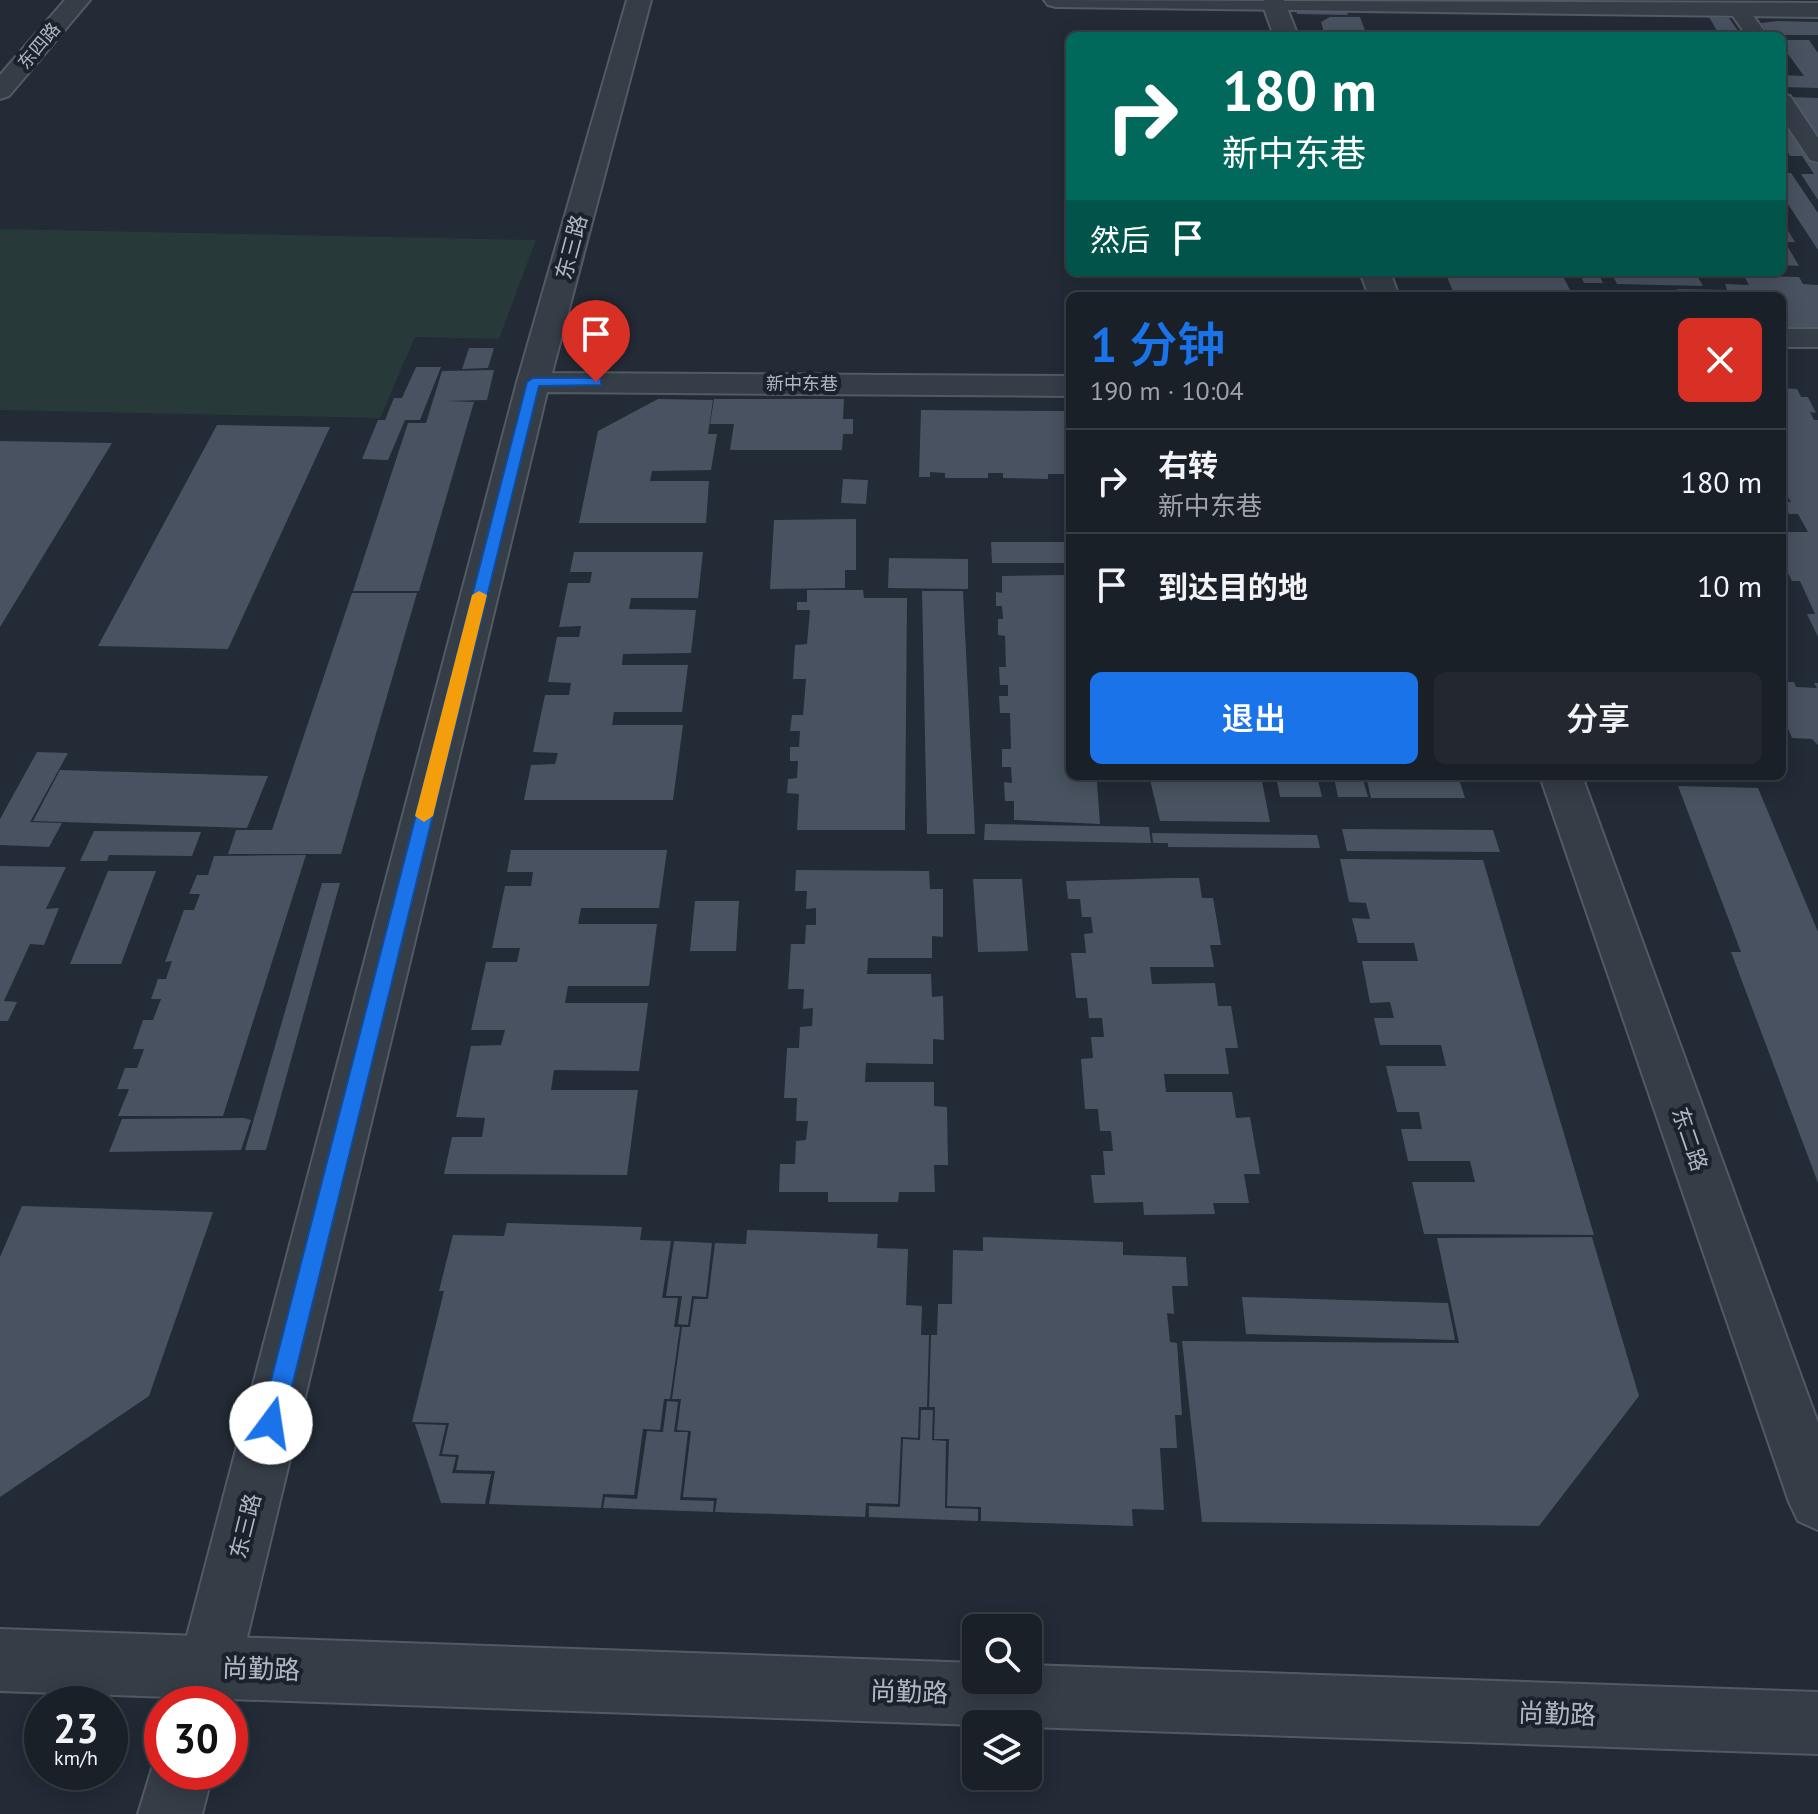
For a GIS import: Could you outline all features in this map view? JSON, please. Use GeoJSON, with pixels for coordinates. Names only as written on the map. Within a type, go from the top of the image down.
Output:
{"type":"FeatureCollection","features":[{"type":"Feature","properties":{"kind":"street","name":"东四路"},"geometry":{"type":"LineString","coordinates":[[0,91],[78,0]]}},
{"type":"Feature","properties":{"kind":"street","name":"东三路"},"geometry":{"type":"LineString","coordinates":[[205,1686],[533,382],[639,0]]}},
{"type":"Feature","properties":{"kind":"street"},"geometry":{"type":"LineString","coordinates":[[1056,0],[1818,10]]}},
{"type":"Feature","properties":{"kind":"street"},"geometry":{"type":"LineString","coordinates":[[1274,3],[1285,32]]}},
{"type":"Feature","properties":{"kind":"street"},"geometry":{"type":"LineString","coordinates":[[1738,9],[1755,32]]}},
{"type":"Feature","properties":{"kind":"street"},"geometry":{"type":"LineString","coordinates":[[1786,107],[1818,155]]}},
{"type":"Feature","properties":{"kind":"street"},"geometry":{"type":"LineString","coordinates":[[1786,338],[1818,338]]}},
{"type":"Feature","properties":{"kind":"street","name":"新中东巷"},"geometry":{"type":"LineString","coordinates":[[533,382],[1066,386]]}},
{"type":"Feature","properties":{"kind":"street","name":"东二路"},"geometry":{"type":"LineString","coordinates":[[1562,780],[1818,1502]]}},
{"type":"Feature","properties":{"kind":"street","name":"尚勤路"},"geometry":{"type":"LineString","coordinates":[[0,1660],[205,1686]]}},
{"type":"Feature","properties":{"kind":"street","name":"尚勤路"},"geometry":{"type":"LineString","coordinates":[[248,1687],[1818,1723]]}},
{"type":"Feature","properties":{"kind":"street"},"geometry":{"type":"LineString","coordinates":[[170,1814],[176,1790]]}},
{"type":"Feature","properties":{"kind":"shaded area"},"geometry":{"type":"Polygon","coordinates":[[[0,229],[536,240],[499,339],[415,337],[380,418],[0,410],[0,229]]]}},
{"type":"Feature","properties":{"kind":"building"},"geometry":{"type":"Polygon","coordinates":[[[1296,10],[1346,10],[1348,15],[1297,14],[1296,10]]]}},
{"type":"Feature","properties":{"kind":"building"},"geometry":{"type":"Polygon","coordinates":[[[1330,17],[1360,17],[1366,32],[1324,32],[1321,22],[1330,17]]]}},
{"type":"Feature","properties":{"kind":"building"},"geometry":{"type":"Polygon","coordinates":[[[1709,17],[1729,18],[1739,32],[1718,32],[1709,17]]]}},
{"type":"Feature","properties":{"kind":"building"},"geometry":{"type":"Polygon","coordinates":[[[1818,22],[1818,35],[1768,32],[1761,23],[1818,22]]]}},
{"type":"Feature","properties":{"kind":"building"},"geometry":{"type":"Polygon","coordinates":[[[1786,40],[1809,40],[1818,53],[1818,88],[1786,87],[1786,75],[1804,76],[1786,51],[1786,40]]]}},
{"type":"Feature","properties":{"kind":"building"},"geometry":{"type":"Polygon","coordinates":[[[1789,97],[1818,98],[1818,138],[1789,97]]]}},
{"type":"Feature","properties":{"kind":"building"},"geometry":{"type":"Polygon","coordinates":[[[1786,113],[1818,163],[1818,200],[1801,174],[1814,174],[1802,156],[1790,156],[1786,149],[1786,113]]]}},
{"type":"Feature","properties":{"kind":"building"},"geometry":{"type":"Polygon","coordinates":[[[1786,173],[1791,173],[1818,213],[1818,250],[1786,201],[1786,173]]]}},
{"type":"Feature","properties":{"kind":"building"},"geometry":{"type":"Polygon","coordinates":[[[1786,227],[1795,242],[1786,242],[1786,227]]]}},
{"type":"Feature","properties":{"kind":"building"},"geometry":{"type":"Polygon","coordinates":[[[1786,244],[1799,266],[1786,265],[1786,244]]]}},
{"type":"Feature","properties":{"kind":"building"},"geometry":{"type":"Polygon","coordinates":[[[1447,276],[1563,276],[1571,292],[1453,292],[1447,276]]]}},
{"type":"Feature","properties":{"kind":"building"},"geometry":{"type":"Polygon","coordinates":[[[1581,276],[1600,276],[1603,283],[1584,283],[1581,276]]]}},
{"type":"Feature","properties":{"kind":"building"},"geometry":{"type":"Polygon","coordinates":[[[1613,276],[1697,276],[1703,286],[1617,284],[1613,276]]]}},
{"type":"Feature","properties":{"kind":"building"},"geometry":{"type":"Polygon","coordinates":[[[1744,276],[1799,277],[1803,284],[1818,285],[1818,333],[1786,332],[1786,292],[1679,292],[1677,289],[1727,290],[1725,284],[1749,285],[1744,276]]]}},
{"type":"Feature","properties":{"kind":"building"},"geometry":{"type":"Polygon","coordinates":[[[469,348],[494,348],[488,368],[462,369],[469,348]]]}},
{"type":"Feature","properties":{"kind":"building"},"geometry":{"type":"Polygon","coordinates":[[[416,367],[441,367],[420,420],[405,420],[388,460],[362,459],[378,420],[385,420],[394,398],[402,398],[416,367]]]}},
{"type":"Feature","properties":{"kind":"building"},"geometry":{"type":"Polygon","coordinates":[[[494,370],[487,400],[447,401],[474,402],[419,591],[353,591],[408,423],[426,423],[442,371],[494,370]]]}},
{"type":"Feature","properties":{"kind":"building"},"geometry":{"type":"Polygon","coordinates":[[[1786,388],[1797,389],[1801,397],[1808,397],[1816,413],[1810,412],[1814,420],[1818,420],[1818,637],[1807,614],[1815,614],[1800,581],[1792,581],[1786,570],[1786,532],[1808,532],[1798,514],[1789,514],[1786,502],[1791,502],[1786,494],[1786,388]]]}},
{"type":"Feature","properties":{"kind":"building"},"geometry":{"type":"Polygon","coordinates":[[[658,399],[713,400],[708,434],[717,434],[711,470],[652,471],[650,481],[709,481],[706,523],[579,523],[598,431],[658,399]]]}},
{"type":"Feature","properties":{"kind":"building"},"geometry":{"type":"Polygon","coordinates":[[[714,399],[844,399],[843,419],[853,419],[853,434],[843,434],[842,450],[730,450],[734,424],[710,424],[714,399]]]}},
{"type":"Feature","properties":{"kind":"building"},"geometry":{"type":"Polygon","coordinates":[[[921,410],[1066,411],[1066,479],[1065,474],[1048,474],[1048,479],[1003,478],[1003,473],[988,473],[988,478],[945,478],[945,473],[930,472],[930,477],[919,477],[921,410]]]}},
{"type":"Feature","properties":{"kind":"building"},"geometry":{"type":"Polygon","coordinates":[[[217,425],[330,427],[228,649],[98,646],[217,425]]]}},
{"type":"Feature","properties":{"kind":"building"},"geometry":{"type":"Polygon","coordinates":[[[0,441],[112,443],[0,627],[0,441]]]}},
{"type":"Feature","properties":{"kind":"building"},"geometry":{"type":"Polygon","coordinates":[[[843,479],[868,480],[866,504],[841,503],[843,479]]]}},
{"type":"Feature","properties":{"kind":"building"},"geometry":{"type":"Polygon","coordinates":[[[856,519],[856,570],[845,570],[845,588],[770,589],[774,520],[856,519]]]}},
{"type":"Feature","properties":{"kind":"building"},"geometry":{"type":"Polygon","coordinates":[[[991,542],[1066,542],[1066,563],[992,563],[991,542]]]}},
{"type":"Feature","properties":{"kind":"building"},"geometry":{"type":"Polygon","coordinates":[[[574,552],[703,552],[698,598],[631,598],[629,609],[696,610],[691,653],[623,654],[622,665],[688,665],[682,712],[614,712],[612,725],[683,725],[673,800],[524,800],[531,765],[555,764],[558,753],[533,752],[545,695],[569,695],[571,683],[548,682],[557,637],[579,637],[581,626],[559,627],[568,583],[590,583],[592,572],[570,572],[574,552]]]}},
{"type":"Feature","properties":{"kind":"building"},"geometry":{"type":"Polygon","coordinates":[[[889,558],[968,559],[968,589],[888,588],[889,558]]]}},
{"type":"Feature","properties":{"kind":"building"},"geometry":{"type":"Polygon","coordinates":[[[1066,575],[1066,780],[1097,782],[1100,824],[1014,820],[1014,801],[1005,801],[1004,782],[1012,783],[1011,767],[1002,767],[1002,749],[1011,749],[1010,713],[1000,713],[999,696],[1008,696],[1008,685],[1000,685],[999,667],[1006,667],[1005,636],[998,635],[998,619],[1003,619],[1002,606],[996,606],[996,592],[1002,593],[1002,576],[1066,575]]]}},
{"type":"Feature","properties":{"kind":"building"},"geometry":{"type":"Polygon","coordinates":[[[807,590],[863,590],[864,598],[907,598],[905,830],[797,830],[799,794],[787,793],[788,779],[797,778],[798,761],[790,761],[790,747],[799,747],[800,731],[790,731],[792,715],[803,715],[806,679],[793,679],[795,645],[807,644],[810,610],[797,610],[797,602],[807,602],[807,590]]]}},
{"type":"Feature","properties":{"kind":"building"},"geometry":{"type":"Polygon","coordinates":[[[922,591],[963,591],[975,834],[927,834],[922,591]]]}},
{"type":"Feature","properties":{"kind":"building"},"geometry":{"type":"Polygon","coordinates":[[[352,593],[417,593],[341,854],[228,854],[236,830],[272,830],[352,593]]]}},
{"type":"Feature","properties":{"kind":"building"},"geometry":{"type":"Polygon","coordinates":[[[1786,682],[1794,682],[1796,687],[1817,688],[1814,683],[1818,683],[1818,745],[1812,739],[1792,738],[1786,724],[1786,682]]]}},
{"type":"Feature","properties":{"kind":"building"},"geometry":{"type":"Polygon","coordinates":[[[37,752],[68,753],[30,822],[62,823],[49,847],[0,845],[0,819],[37,752]]]}},
{"type":"Feature","properties":{"kind":"building"},"geometry":{"type":"Polygon","coordinates":[[[60,770],[268,776],[247,828],[33,821],[60,770]]]}},
{"type":"Feature","properties":{"kind":"building"},"geometry":{"type":"Polygon","coordinates":[[[1150,780],[1262,780],[1270,822],[1160,821],[1150,780]]]}},
{"type":"Feature","properties":{"kind":"building"},"geometry":{"type":"Polygon","coordinates":[[[1277,780],[1318,780],[1322,797],[1280,797],[1277,780]]]}},
{"type":"Feature","properties":{"kind":"building"},"geometry":{"type":"Polygon","coordinates":[[[1363,780],[1368,797],[1338,797],[1335,782],[1363,780]]]}},
{"type":"Feature","properties":{"kind":"building"},"geometry":{"type":"Polygon","coordinates":[[[1367,780],[1459,780],[1465,798],[1371,798],[1367,780]]]}},
{"type":"Feature","properties":{"kind":"building"},"geometry":{"type":"Polygon","coordinates":[[[1678,786],[1758,788],[1818,932],[1818,1183],[1731,952],[1741,952],[1678,786]]]}},
{"type":"Feature","properties":{"kind":"building"},"geometry":{"type":"Polygon","coordinates":[[[985,824],[1149,827],[1151,843],[984,840],[985,824]]]}},
{"type":"Feature","properties":{"kind":"building"},"geometry":{"type":"Polygon","coordinates":[[[1342,829],[1493,830],[1500,852],[1347,851],[1342,829]]]}},
{"type":"Feature","properties":{"kind":"building"},"geometry":{"type":"Polygon","coordinates":[[[94,831],[201,832],[192,856],[109,855],[107,861],[80,861],[94,831]]]}},
{"type":"Feature","properties":{"kind":"building"},"geometry":{"type":"Polygon","coordinates":[[[1152,833],[1317,835],[1320,848],[1168,847],[1168,843],[1153,843],[1152,833]]]}},
{"type":"Feature","properties":{"kind":"building"},"geometry":{"type":"Polygon","coordinates":[[[511,850],[667,850],[659,908],[581,908],[578,924],[657,924],[649,986],[568,986],[565,1003],[648,1003],[639,1071],[554,1070],[551,1090],[638,1090],[627,1175],[444,1174],[452,1137],[482,1137],[485,1118],[456,1117],[471,1046],[501,1045],[505,1030],[471,1030],[486,962],[517,962],[520,948],[492,948],[505,886],[531,886],[533,872],[507,872],[511,850]]]}},
{"type":"Feature","properties":{"kind":"building"},"geometry":{"type":"Polygon","coordinates":[[[306,855],[223,1116],[118,1116],[129,1089],[117,1089],[125,1068],[137,1068],[144,1049],[133,1049],[143,1020],[153,1020],[161,999],[151,999],[158,979],[166,979],[172,961],[165,962],[184,910],[194,910],[200,894],[189,894],[197,875],[208,875],[214,856],[306,855]]]}},
{"type":"Feature","properties":{"kind":"building"},"geometry":{"type":"Polygon","coordinates":[[[1340,859],[1483,860],[1594,1235],[1424,1234],[1412,1182],[1475,1182],[1470,1161],[1408,1161],[1401,1129],[1422,1129],[1419,1112],[1397,1112],[1386,1066],[1446,1066],[1441,1045],[1380,1045],[1374,1018],[1394,1018],[1390,1002],[1370,1003],[1362,961],[1418,961],[1414,943],[1358,943],[1352,918],[1370,919],[1366,903],[1349,902],[1340,859]]]}},
{"type":"Feature","properties":{"kind":"building"},"geometry":{"type":"Polygon","coordinates":[[[0,866],[66,867],[46,909],[59,908],[44,945],[30,944],[4,1001],[17,1002],[8,1021],[0,1021],[0,866]]]}},
{"type":"Feature","properties":{"kind":"building"},"geometry":{"type":"Polygon","coordinates":[[[796,870],[929,871],[930,889],[943,889],[943,937],[932,936],[932,958],[868,958],[867,974],[931,974],[932,997],[943,996],[944,1040],[933,1039],[933,1064],[866,1063],[865,1082],[934,1082],[934,1106],[947,1107],[948,1165],[934,1165],[935,1192],[899,1192],[898,1202],[828,1202],[828,1192],[779,1192],[780,1164],[795,1164],[796,1141],[806,1140],[808,1121],[796,1121],[797,1098],[784,1098],[787,1048],[799,1048],[800,1027],[812,1026],[813,1008],[803,1009],[804,989],[788,989],[791,944],[805,944],[806,925],[816,925],[816,908],[806,909],[807,891],[795,891],[796,870]]]}},
{"type":"Feature","properties":{"kind":"building"},"geometry":{"type":"Polygon","coordinates":[[[108,871],[156,871],[121,964],[70,964],[108,871]]]}},
{"type":"Feature","properties":{"kind":"building"},"geometry":{"type":"Polygon","coordinates":[[[1199,878],[1202,898],[1213,898],[1221,945],[1210,945],[1214,967],[1150,967],[1152,984],[1215,983],[1218,1006],[1231,1006],[1238,1048],[1225,1048],[1229,1074],[1164,1074],[1166,1092],[1232,1092],[1236,1118],[1250,1117],[1260,1174],[1244,1174],[1249,1203],[1213,1203],[1215,1214],[1144,1215],[1143,1202],[1094,1203],[1091,1175],[1105,1175],[1103,1151],[1113,1151],[1111,1131],[1100,1131],[1098,1109],[1085,1109],[1081,1059],[1093,1058],[1091,1037],[1104,1037],[1102,1018],[1089,1018],[1087,998],[1076,998],[1071,953],[1086,953],[1084,934],[1093,933],[1091,917],[1082,917],[1080,899],[1068,899],[1066,881],[1199,878]]]}},
{"type":"Feature","properties":{"kind":"building"},"geometry":{"type":"Polygon","coordinates":[[[973,879],[1022,879],[1028,951],[978,952],[973,879]]]}},
{"type":"Feature","properties":{"kind":"building"},"geometry":{"type":"Polygon","coordinates":[[[322,883],[340,883],[266,1150],[245,1150],[322,883]]]}},
{"type":"Feature","properties":{"kind":"building"},"geometry":{"type":"Polygon","coordinates":[[[695,901],[739,901],[736,951],[690,951],[695,901]]]}},
{"type":"Feature","properties":{"kind":"building"},"geometry":{"type":"Polygon","coordinates":[[[122,1119],[251,1120],[241,1150],[109,1152],[122,1119]]]}},
{"type":"Feature","properties":{"kind":"building"},"geometry":{"type":"Polygon","coordinates":[[[22,1206],[213,1212],[149,1396],[0,1497],[0,1257],[22,1206]]]}},
{"type":"Feature","properties":{"kind":"building"},"geometry":{"type":"Polygon","coordinates":[[[507,1223],[642,1227],[640,1240],[671,1241],[662,1298],[678,1298],[674,1327],[680,1327],[670,1399],[664,1399],[660,1430],[643,1429],[634,1495],[603,1494],[601,1508],[489,1504],[495,1471],[456,1470],[459,1455],[442,1454],[449,1423],[412,1422],[444,1291],[439,1291],[453,1235],[504,1236],[507,1223]]]}},
{"type":"Feature","properties":{"kind":"building"},"geometry":{"type":"Polygon","coordinates":[[[747,1230],[878,1234],[877,1248],[908,1249],[906,1305],[922,1306],[921,1335],[929,1335],[927,1407],[919,1407],[918,1438],[901,1437],[898,1504],[866,1503],[865,1517],[715,1512],[717,1498],[683,1497],[691,1431],[677,1430],[681,1399],[672,1399],[682,1327],[690,1327],[694,1299],[708,1299],[715,1243],[746,1244],[747,1230]]]}},
{"type":"Feature","properties":{"kind":"building"},"geometry":{"type":"Polygon","coordinates":[[[983,1237],[1123,1242],[1123,1255],[1186,1257],[1188,1286],[1172,1286],[1174,1314],[1167,1313],[1170,1342],[1177,1343],[1182,1415],[1175,1415],[1177,1448],[1160,1448],[1164,1510],[1132,1509],[1133,1526],[981,1521],[981,1507],[947,1506],[949,1439],[934,1439],[935,1407],[929,1407],[931,1335],[937,1335],[938,1304],[952,1304],[953,1250],[983,1251],[983,1237]]]}},
{"type":"Feature","properties":{"kind":"building"},"geometry":{"type":"Polygon","coordinates":[[[1592,1237],[1639,1396],[1539,1526],[1202,1522],[1182,1341],[1459,1343],[1437,1238],[1592,1237]]]}},
{"type":"Feature","properties":{"kind":"building"},"geometry":{"type":"Polygon","coordinates":[[[674,1241],[712,1243],[706,1297],[692,1296],[688,1325],[678,1324],[682,1296],[666,1296],[674,1241]]]}},
{"type":"Feature","properties":{"kind":"building"},"geometry":{"type":"Polygon","coordinates":[[[1242,1297],[1448,1303],[1455,1340],[1246,1334],[1242,1297]]]}},
{"type":"Feature","properties":{"kind":"building"},"geometry":{"type":"Polygon","coordinates":[[[667,1401],[678,1402],[674,1432],[688,1432],[680,1500],[714,1501],[713,1512],[603,1508],[605,1497],[637,1499],[647,1431],[663,1432],[667,1401]]]}},
{"type":"Feature","properties":{"kind":"building"},"geometry":{"type":"Polygon","coordinates":[[[921,1410],[933,1410],[932,1440],[946,1441],[945,1508],[978,1509],[978,1521],[869,1517],[869,1506],[900,1507],[903,1439],[920,1440],[921,1410]]]}},
{"type":"Feature","properties":{"kind":"building"},"geometry":{"type":"Polygon","coordinates":[[[415,1424],[446,1425],[439,1456],[456,1457],[452,1473],[491,1474],[485,1504],[441,1503],[415,1424]]]}},
{"type":"Feature","properties":{"kind":"slow traffic"},"geometry":{"type":"LineString","coordinates":[[424,816],[479,595]]}},
{"type":"Feature","properties":{"kind":"route"},"geometry":{"type":"LineString","coordinates":[[271,1423],[533,382],[596,382]]}}]}
